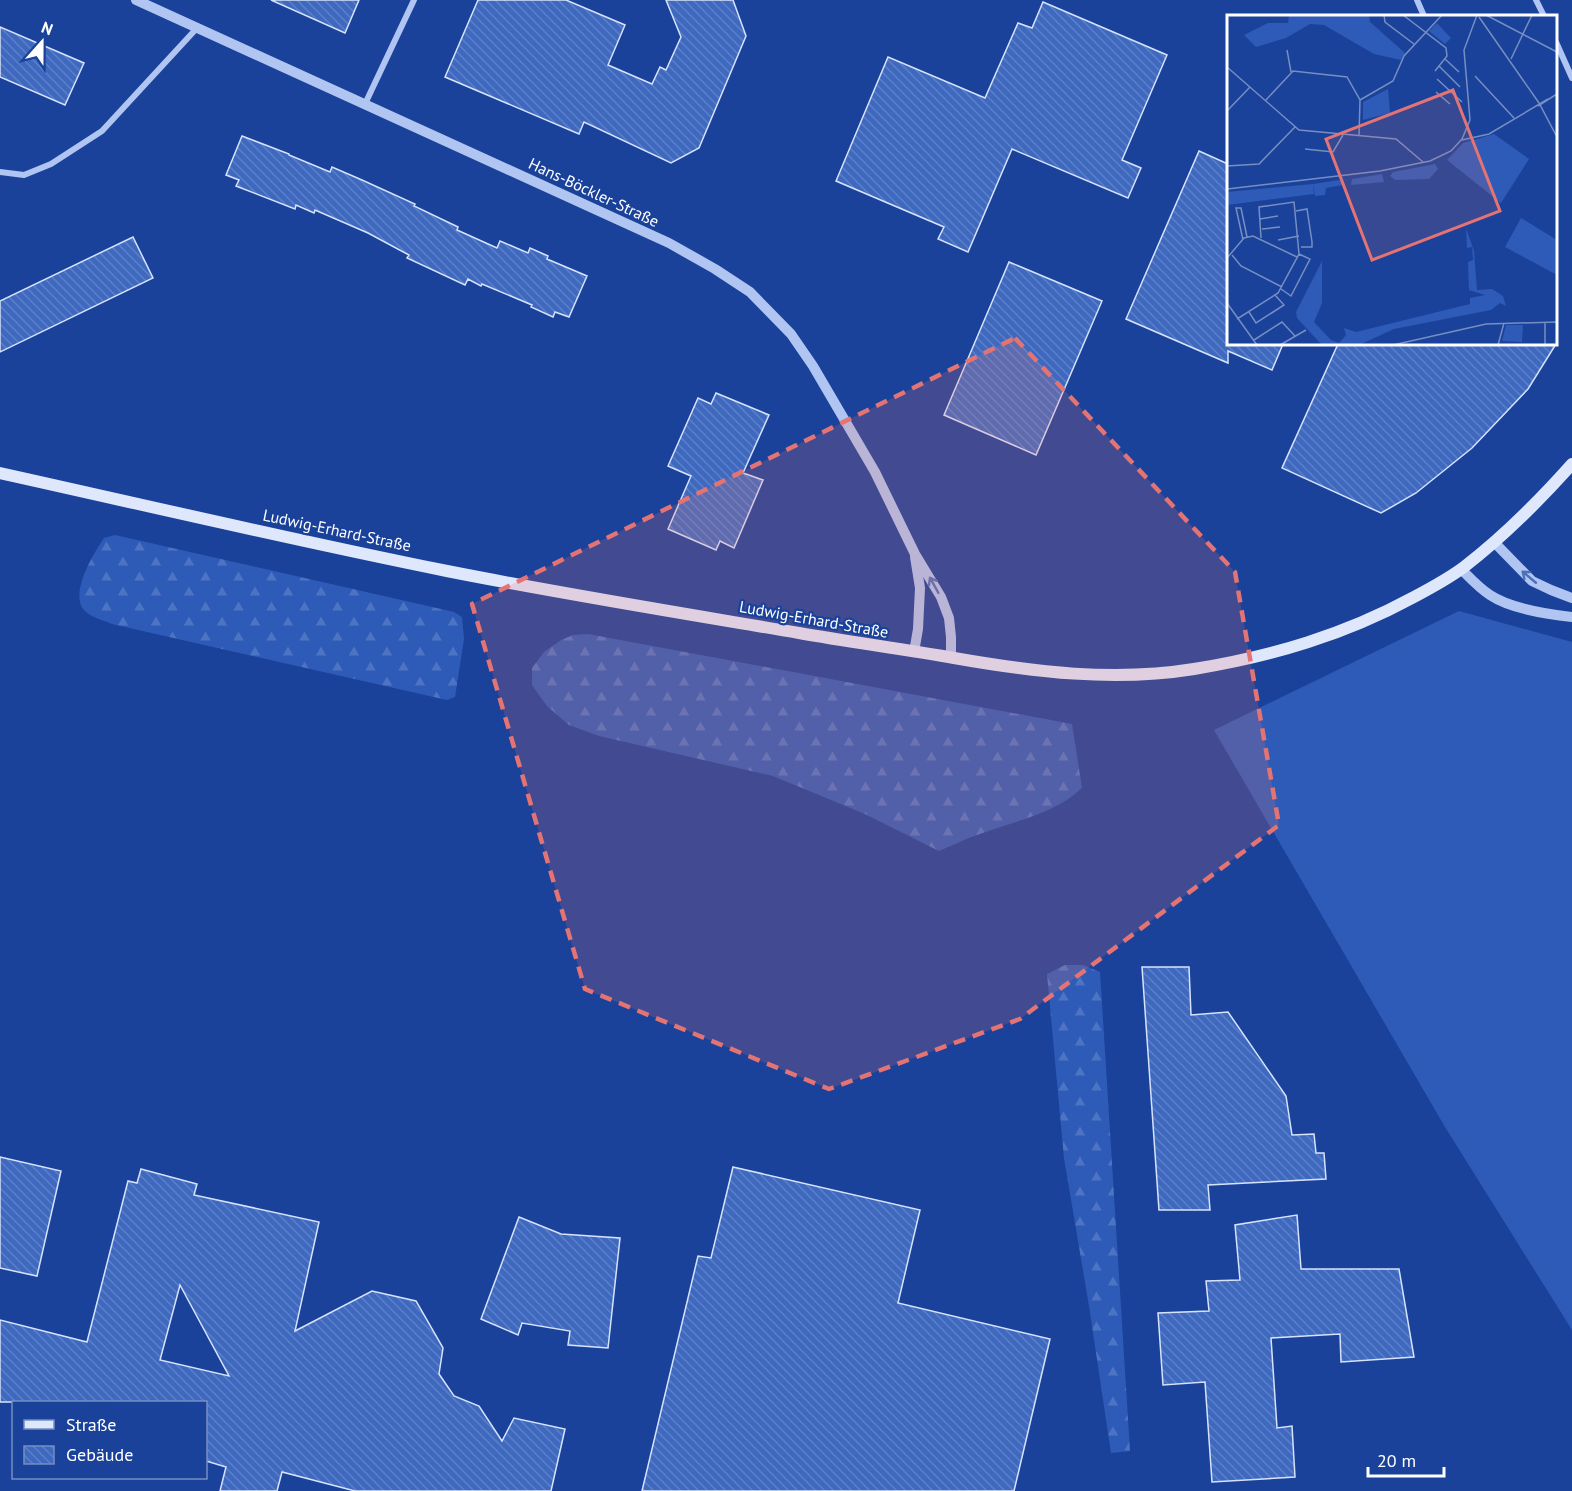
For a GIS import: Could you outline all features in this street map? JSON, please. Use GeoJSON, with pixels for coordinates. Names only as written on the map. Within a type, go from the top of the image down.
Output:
{"type":"FeatureCollection","features":[{"type":"Feature","properties":{"kind":"main road","name":"Ludwig-Erhard-Straße"},"geometry":{"type":"LineString","coordinates":[[0,473],[457,573],[951,658],[1028,670],[1094,675],[1149,674],[1194,669],[1291,649],[1341,632],[1389,610],[1461,569],[1528,510],[1572,464]]}},
{"type":"Feature","properties":{"kind":"street","name":"Hans-Böckler-Straße"},"geometry":{"type":"LineString","coordinates":[[136,0],[669,243],[716,269],[750,292],[791,334],[813,366],[875,472],[915,554],[946,609],[951,637],[951,658]]}},
{"type":"Feature","properties":{"kind":"street"},"geometry":{"type":"LineString","coordinates":[[365,104],[414,0]]}},
{"type":"Feature","properties":{"kind":"street"},"geometry":{"type":"LineString","coordinates":[[1417,0],[1424,15]]}},
{"type":"Feature","properties":{"kind":"street"},"geometry":{"type":"LineString","coordinates":[[1536,0],[1544,15]]}},
{"type":"Feature","properties":{"kind":"street"},"geometry":{"type":"LineString","coordinates":[[0,172],[24,175],[51,164],[102,131],[197,28]]}},
{"type":"Feature","properties":{"kind":"street"},"geometry":{"type":"LineString","coordinates":[[1557,44],[1572,78]]}},
{"type":"Feature","properties":{"kind":"street"},"geometry":{"type":"LineString","coordinates":[[1494,542],[1532,581],[1572,598]]}},
{"type":"Feature","properties":{"kind":"street","name":"Hans-Böckler-Straße"},"geometry":{"type":"LineString","coordinates":[[914,652],[918,629],[920,588],[915,554]]}},
{"type":"Feature","properties":{"kind":"street"},"geometry":{"type":"LineString","coordinates":[[1461,569],[1491,596],[1519,607],[1550,615],[1572,617]]}},
{"type":"Feature","properties":{"kind":"highlighted area"},"geometry":{"type":"Polygon","coordinates":[[[1015,338],[1235,572],[1279,825],[1020,1019],[829,1089],[585,989],[472,604],[1015,338]]]}},
{"type":"Feature","properties":{"kind":"green space"},"geometry":{"type":"Polygon","coordinates":[[[115,535],[454,612],[462,617],[464,639],[455,697],[447,700],[112,624],[95,617],[86,612],[81,605],[79,596],[81,586],[89,564],[104,538],[115,535]]]}},
{"type":"Feature","properties":{"kind":"green space"},"geometry":{"type":"Polygon","coordinates":[[[1459,611],[1572,642],[1572,1330],[1445,1127],[1214,730],[1459,611]]]}},
{"type":"Feature","properties":{"kind":"green space"},"geometry":{"type":"Polygon","coordinates":[[[588,634],[1072,724],[1082,788],[1071,797],[1045,811],[939,851],[865,814],[773,776],[599,736],[569,725],[547,706],[532,685],[532,668],[544,652],[561,640],[573,635],[588,634]]]}},
{"type":"Feature","properties":{"kind":"green space"},"geometry":{"type":"Polygon","coordinates":[[[1065,965],[1083,965],[1100,972],[1130,1451],[1111,1453],[1064,1158],[1047,974],[1065,965]]]}},
{"type":"Feature","properties":{"kind":"building"},"geometry":{"type":"Polygon","coordinates":[[[271,0],[359,0],[345,33],[271,0]]]}},
{"type":"Feature","properties":{"kind":"building"},"geometry":{"type":"Polygon","coordinates":[[[478,0],[566,0],[625,25],[608,65],[652,84],[660,67],[666,70],[681,37],[666,0],[733,0],[746,36],[699,148],[671,163],[584,122],[579,134],[445,77],[478,0]]]}},
{"type":"Feature","properties":{"kind":"building"},"geometry":{"type":"Polygon","coordinates":[[[1043,2],[1167,55],[1122,160],[1141,168],[1128,198],[1012,149],[968,252],[938,239],[944,227],[836,181],[888,57],[985,98],[1018,23],[1032,28],[1043,2]]]}},
{"type":"Feature","properties":{"kind":"building"},"geometry":{"type":"Polygon","coordinates":[[[0,27],[84,63],[65,105],[0,77],[0,27]]]}},
{"type":"Feature","properties":{"kind":"building"},"geometry":{"type":"Polygon","coordinates":[[[242,136],[330,172],[332,167],[362,180],[415,204],[414,206],[458,227],[457,230],[497,248],[500,241],[528,253],[530,248],[548,256],[547,259],[587,276],[569,317],[555,312],[553,317],[531,307],[532,305],[468,279],[465,285],[407,258],[409,255],[368,233],[315,210],[314,213],[296,205],[295,209],[236,186],[239,180],[226,175],[242,136]]]}},
{"type":"Feature","properties":{"kind":"building"},"geometry":{"type":"Polygon","coordinates":[[[1199,151],[1227,164],[1227,345],[1283,345],[1272,370],[1228,351],[1228,363],[1126,319],[1199,151]]]}},
{"type":"Feature","properties":{"kind":"building"},"geometry":{"type":"Polygon","coordinates":[[[133,237],[153,278],[0,352],[0,301],[133,237]]]}},
{"type":"Feature","properties":{"kind":"building"},"geometry":{"type":"Polygon","coordinates":[[[1009,262],[1102,301],[1036,455],[944,415],[1009,262]]]}},
{"type":"Feature","properties":{"kind":"building"},"geometry":{"type":"Polygon","coordinates":[[[1338,345],[1555,345],[1528,389],[1472,448],[1416,493],[1381,513],[1282,468],[1338,345]]]}},
{"type":"Feature","properties":{"kind":"building"},"geometry":{"type":"Polygon","coordinates":[[[716,393],[769,415],[743,473],[763,480],[734,548],[720,541],[716,550],[668,529],[691,476],[668,466],[698,398],[711,404],[716,393]]]}},
{"type":"Feature","properties":{"kind":"building"},"geometry":{"type":"Polygon","coordinates":[[[1142,967],[1189,967],[1191,1015],[1228,1012],[1286,1096],[1292,1135],[1314,1134],[1316,1153],[1324,1153],[1326,1179],[1208,1185],[1210,1210],[1159,1210],[1142,967]]]}},
{"type":"Feature","properties":{"kind":"building"},"geometry":{"type":"Polygon","coordinates":[[[0,1157],[61,1171],[37,1276],[0,1268],[0,1157]]]}},
{"type":"Feature","properties":{"kind":"building"},"geometry":{"type":"Polygon","coordinates":[[[733,1167],[920,1210],[898,1303],[1050,1339],[1014,1491],[642,1491],[698,1256],[711,1258],[733,1167]]]}},
{"type":"Feature","properties":{"kind":"building"},"geometry":{"type":"Polygon","coordinates":[[[141,1169],[197,1184],[194,1195],[319,1222],[295,1331],[372,1291],[416,1301],[443,1348],[439,1374],[454,1396],[479,1406],[502,1441],[514,1418],[565,1429],[551,1491],[355,1491],[282,1472],[277,1491],[220,1491],[226,1467],[207,1461],[207,1401],[0,1402],[0,1320],[87,1342],[128,1181],[137,1183],[141,1169]],[[180,1285],[160,1360],[229,1376],[180,1285]]]}},
{"type":"Feature","properties":{"kind":"building"},"geometry":{"type":"Polygon","coordinates":[[[1297,1215],[1301,1269],[1399,1269],[1414,1357],[1341,1362],[1340,1334],[1271,1338],[1277,1428],[1292,1426],[1295,1477],[1212,1482],[1205,1382],[1163,1385],[1158,1313],[1209,1311],[1206,1281],[1240,1280],[1235,1225],[1297,1215]]]}},
{"type":"Feature","properties":{"kind":"building"},"geometry":{"type":"Polygon","coordinates":[[[519,1217],[561,1234],[620,1238],[608,1348],[568,1345],[570,1331],[522,1323],[518,1335],[481,1319],[519,1217]]]}}]}
